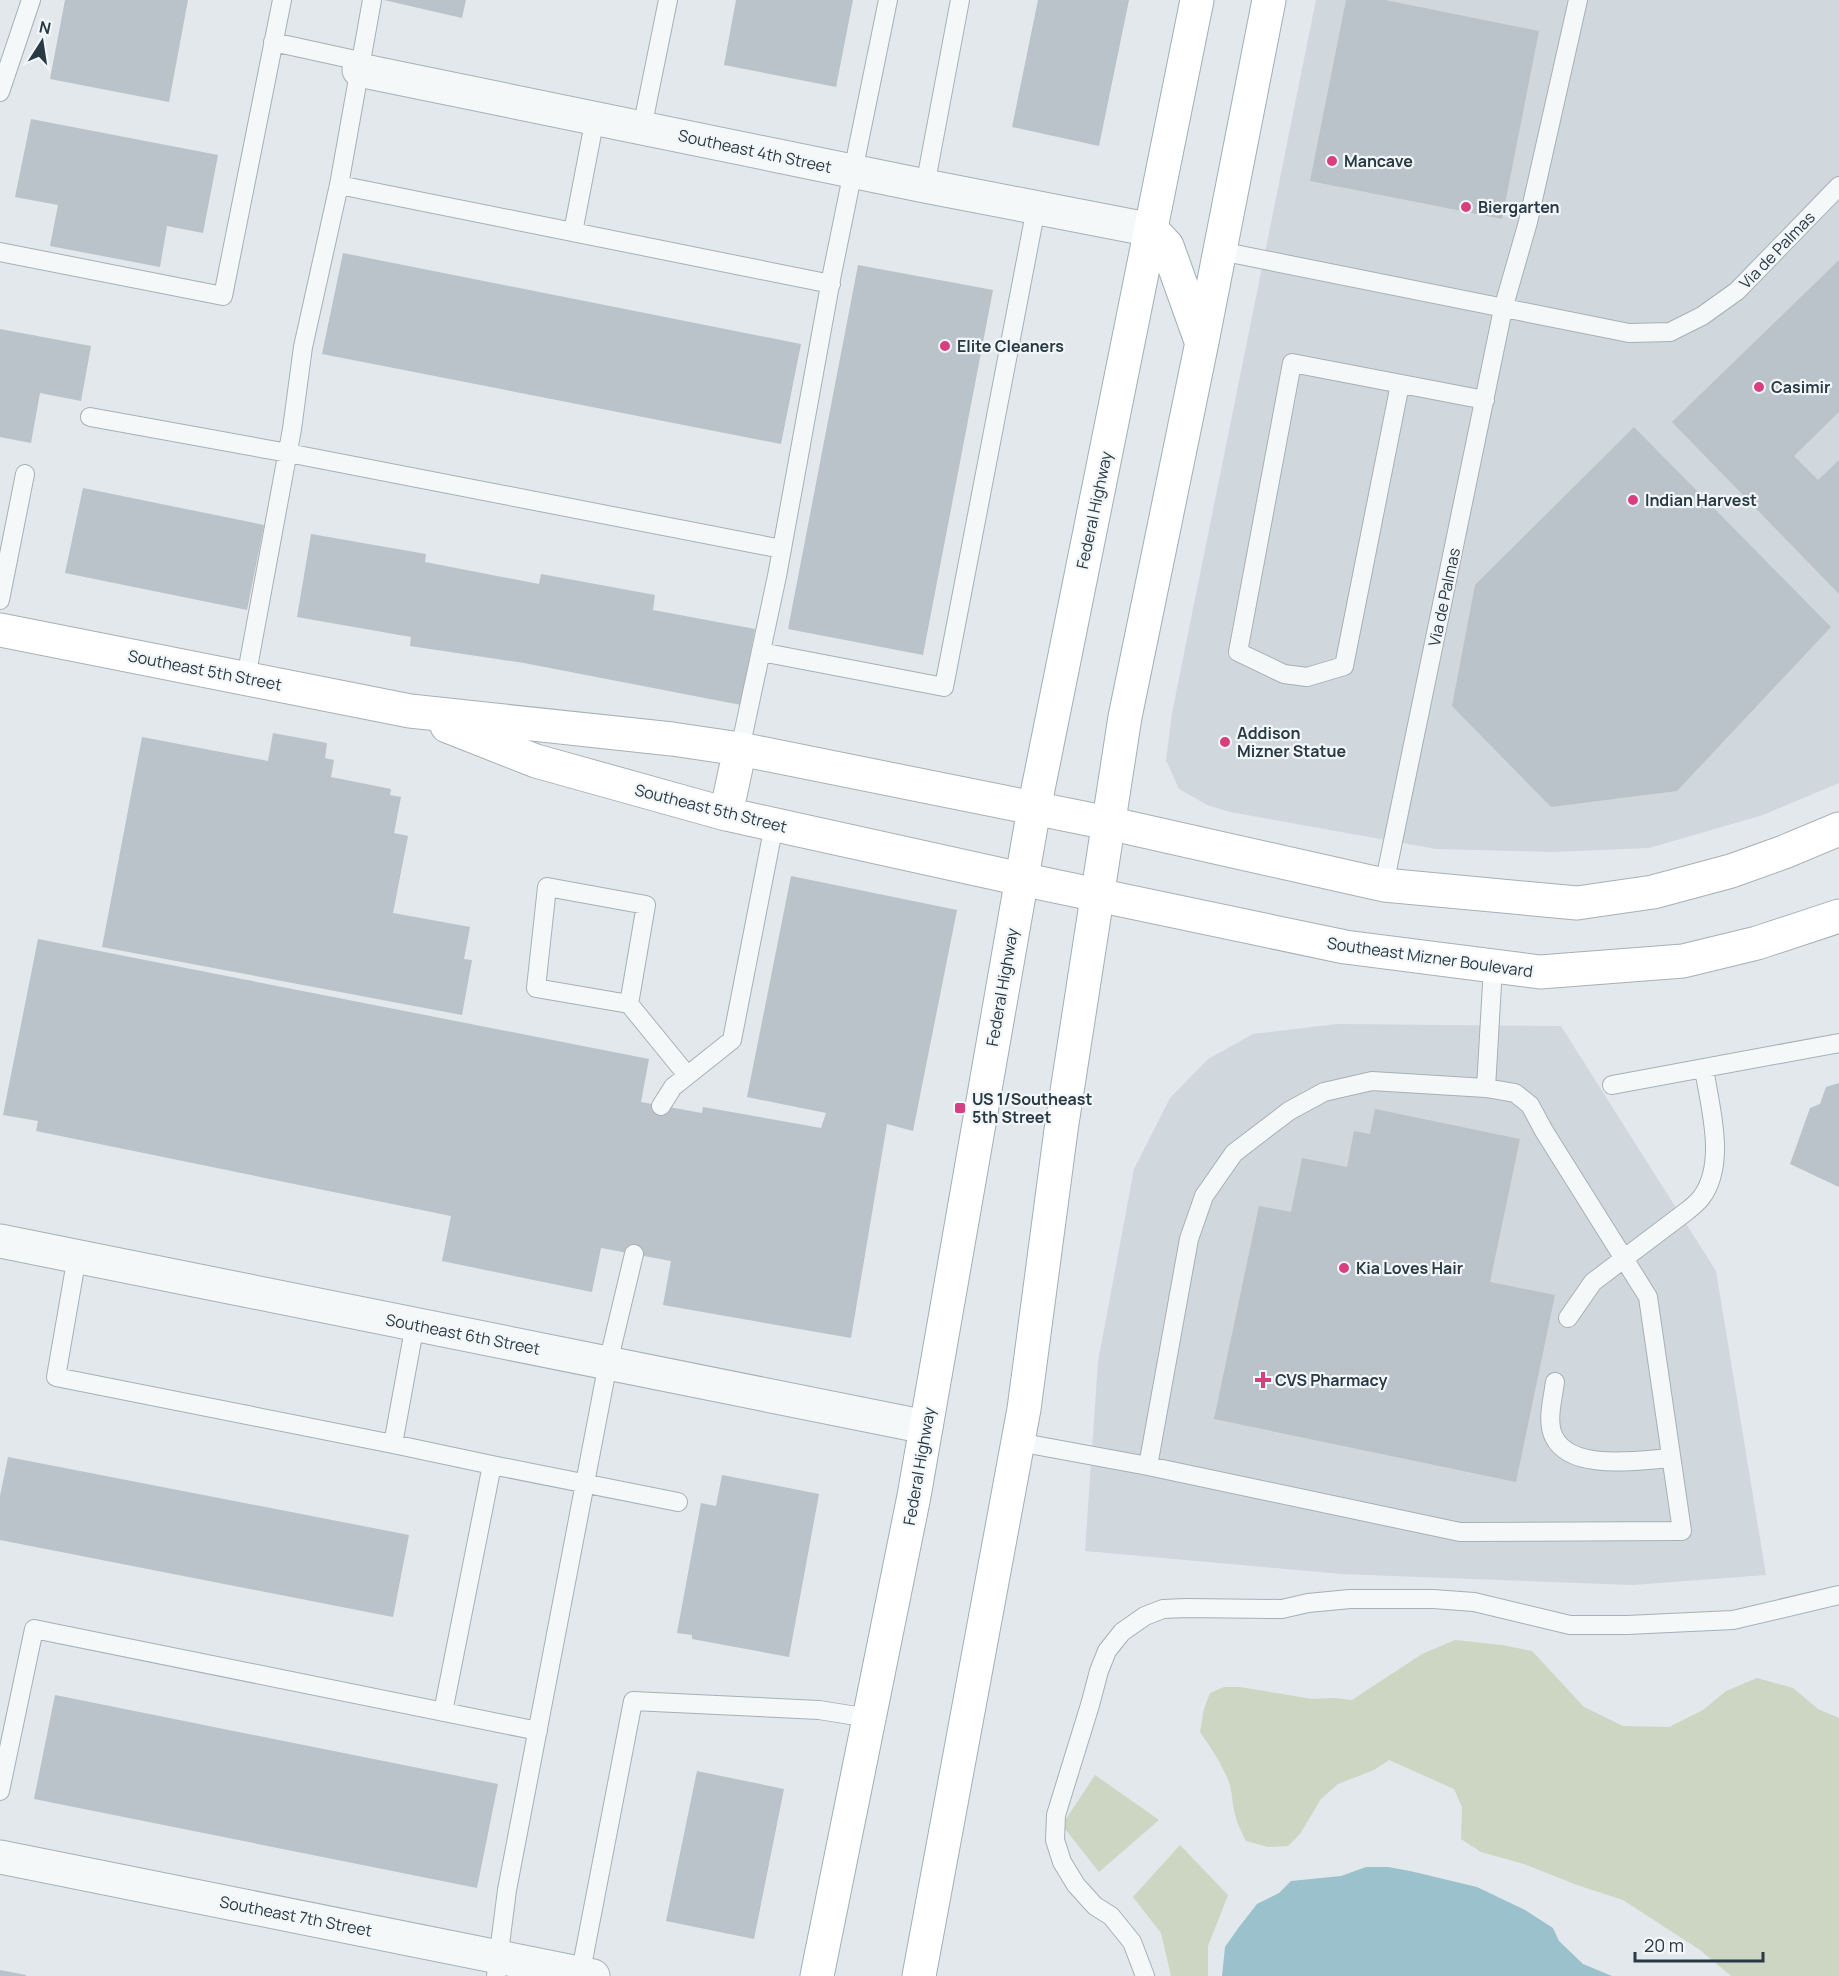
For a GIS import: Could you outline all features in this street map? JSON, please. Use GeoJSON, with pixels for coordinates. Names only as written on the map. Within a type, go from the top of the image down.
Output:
{"type":"FeatureCollection","features":[{"type":"Feature","properties":{"kind":"main road","name":"Federal Highway"},"geometry":{"type":"LineString","coordinates":[[817,1976],[915,1496],[1034,809],[1197,0]]}},
{"type":"Feature","properties":{"kind":"main road"},"geometry":{"type":"LineString","coordinates":[[919,1976],[1024,1409],[1061,1130],[1125,717],[1269,0]]}},
{"type":"Feature","properties":{"kind":"main road"},"geometry":{"type":"LineString","coordinates":[[1152,230],[1167,246],[1202,342]]}},
{"type":"Feature","properties":{"kind":"main road","name":"Southeast 5th Street"},"geometry":{"type":"LineString","coordinates":[[0,630],[410,711],[672,739],[740,749],[1034,809]]}},
{"type":"Feature","properties":{"kind":"main road","name":"Southeast 5th Street"},"geometry":{"type":"LineString","coordinates":[[410,711],[537,761],[726,814],[1021,879]]}},
{"type":"Feature","properties":{"kind":"main road"},"geometry":{"type":"LineString","coordinates":[[726,814],[740,749]]}},
{"type":"Feature","properties":{"kind":"main road"},"geometry":{"type":"LineString","coordinates":[[1034,809],[1108,823],[1384,885],[1577,903],[1653,892],[1731,871],[1839,829]]}},
{"type":"Feature","properties":{"kind":"main road","name":"Southeast Mizner Boulevard"},"geometry":{"type":"LineString","coordinates":[[1021,879],[1345,948],[1540,972],[1683,961],[1757,943],[1839,916]]}},
{"type":"Feature","properties":{"kind":"street","name":"Southeast 4th Street"},"geometry":{"type":"LineString","coordinates":[[359,66],[854,172],[1152,230]]}},
{"type":"Feature","properties":{"kind":"street","name":"Southeast 6th Street"},"geometry":{"type":"LineString","coordinates":[[0,1241],[926,1427]]}},
{"type":"Feature","properties":{"kind":"street","name":"Southeast 7th Street"},"geometry":{"type":"LineString","coordinates":[[0,1857],[498,1967],[585,1975]]}},
{"type":"Feature","properties":{"kind":"lane"},"geometry":{"type":"LineString","coordinates":[[0,92],[31,0]]}},
{"type":"Feature","properties":{"kind":"lane"},"geometry":{"type":"LineString","coordinates":[[0,252],[223,296],[282,0]]}},
{"type":"Feature","properties":{"kind":"lane"},"geometry":{"type":"LineString","coordinates":[[246,678],[288,453],[303,347],[339,186],[372,0]]}},
{"type":"Feature","properties":{"kind":"lane"},"geometry":{"type":"LineString","coordinates":[[642,128],[668,0]]}},
{"type":"Feature","properties":{"kind":"lane"},"geometry":{"type":"LineString","coordinates":[[740,749],[782,549],[831,284],[888,0]]}},
{"type":"Feature","properties":{"kind":"lane"},"geometry":{"type":"LineString","coordinates":[[925,186],[960,0]]}},
{"type":"Feature","properties":{"kind":"lane","name":"Via de Palmas"},"geometry":{"type":"LineString","coordinates":[[1384,885],[1503,309],[1528,222],[1578,0]]}},
{"type":"Feature","properties":{"kind":"lane"},"geometry":{"type":"LineString","coordinates":[[273,42],[359,66]]}},
{"type":"Feature","properties":{"kind":"lane"},"geometry":{"type":"LineString","coordinates":[[573,232],[595,118]]}},
{"type":"Feature","properties":{"kind":"lane"},"geometry":{"type":"LineString","coordinates":[[339,186],[831,284]]}},
{"type":"Feature","properties":{"kind":"lane","name":"Via de Palmas"},"geometry":{"type":"LineString","coordinates":[[1220,251],[1629,333],[1670,332],[1702,316],[1737,291],[1839,186]]}},
{"type":"Feature","properties":{"kind":"lane"},"geometry":{"type":"LineString","coordinates":[[761,652],[944,687],[1036,208]]}},
{"type":"Feature","properties":{"kind":"lane"},"geometry":{"type":"LineString","coordinates":[[1400,384],[1344,666],[1307,677],[1284,674],[1238,652],[1292,363],[1485,400]]}},
{"type":"Feature","properties":{"kind":"lane"},"geometry":{"type":"LineString","coordinates":[[90,417],[782,549]]}},
{"type":"Feature","properties":{"kind":"lane"},"geometry":{"type":"LineString","coordinates":[[0,600],[25,474]]}},
{"type":"Feature","properties":{"kind":"lane"},"geometry":{"type":"LineString","coordinates":[[661,1106],[673,1087],[732,1040],[774,825]]}},
{"type":"Feature","properties":{"kind":"lane"},"geometry":{"type":"LineString","coordinates":[[629,1004],[646,905],[547,887],[536,988],[629,1004],[687,1075]]}},
{"type":"Feature","properties":{"kind":"lane"},"geometry":{"type":"LineString","coordinates":[[1486,1088],[1493,967]]}},
{"type":"Feature","properties":{"kind":"lane"},"geometry":{"type":"LineString","coordinates":[[1612,1085],[1839,1043]]}},
{"type":"Feature","properties":{"kind":"lane"},"geometry":{"type":"LineString","coordinates":[[1568,1318],[1593,1282],[1701,1198],[1711,1179],[1715,1161],[1704,1069]]}},
{"type":"Feature","properties":{"kind":"lane"},"geometry":{"type":"LineString","coordinates":[[1018,1443],[1148,1466],[1460,1532],[1682,1531],[1648,1297],[1530,1105],[1515,1094],[1486,1088],[1372,1081],[1324,1092],[1288,1111],[1234,1153],[1204,1196],[1190,1239],[1148,1466]]}},
{"type":"Feature","properties":{"kind":"lane"},"geometry":{"type":"LineString","coordinates":[[498,1967],[507,1890],[608,1363],[634,1254]]}},
{"type":"Feature","properties":{"kind":"lane"},"geometry":{"type":"LineString","coordinates":[[77,1256],[56,1377],[678,1502]]}},
{"type":"Feature","properties":{"kind":"lane"},"geometry":{"type":"LineString","coordinates":[[393,1444],[415,1324]]}},
{"type":"Feature","properties":{"kind":"lane"},"geometry":{"type":"LineString","coordinates":[[1555,1382],[1550,1417],[1553,1437],[1566,1451],[1586,1459],[1607,1461],[1671,1458]]}},
{"type":"Feature","properties":{"kind":"lane"},"geometry":{"type":"LineString","coordinates":[[443,1712],[492,1466]]}},
{"type":"Feature","properties":{"kind":"lane"},"geometry":{"type":"LineString","coordinates":[[1145,1976],[1131,1942],[1111,1916],[1095,1906],[1076,1885],[1062,1862],[1054,1840],[1056,1815],[1107,1651],[1122,1632],[1145,1616],[1163,1610],[1186,1608],[1282,1609],[1350,1599],[1432,1599],[1474,1602],[1570,1625],[1627,1625],[1733,1620],[1839,1595]]}},
{"type":"Feature","properties":{"kind":"lane"},"geometry":{"type":"LineString","coordinates":[[0,1791],[34,1629],[538,1731]]}},
{"type":"Feature","properties":{"kind":"lane"},"geometry":{"type":"LineString","coordinates":[[585,1975],[633,1701],[819,1710],[869,1718]]}},
{"type":"Feature","properties":{"kind":"shaded area"},"geometry":{"type":"Polygon","coordinates":[[[1316,0],[1839,0],[1839,783],[1763,815],[1649,848],[1552,852],[1436,849],[1230,812],[1207,805],[1179,789],[1166,760],[1172,713],[1316,0]]]}},
{"type":"Feature","properties":{"kind":"shaded area"},"geometry":{"type":"Polygon","coordinates":[[[1337,1024],[1561,1026],[1716,1271],[1766,1575],[1632,1585],[1341,1574],[1085,1551],[1098,1362],[1134,1169],[1170,1098],[1208,1059],[1253,1034],[1337,1024]]]}},
{"type":"Feature","properties":{"kind":"green space"},"geometry":{"type":"Polygon","coordinates":[[[1455,1640],[1532,1651],[1584,1707],[1623,1726],[1669,1727],[1703,1710],[1726,1691],[1757,1678],[1793,1688],[1818,1709],[1839,1718],[1839,1976],[1731,1976],[1700,1950],[1623,1900],[1524,1864],[1481,1852],[1461,1839],[1462,1807],[1454,1789],[1389,1760],[1374,1770],[1338,1784],[1321,1799],[1300,1834],[1288,1846],[1268,1847],[1246,1841],[1236,1818],[1226,1775],[1200,1732],[1204,1709],[1210,1693],[1224,1687],[1240,1687],[1312,1699],[1352,1700],[1422,1654],[1455,1640]]]}},
{"type":"Feature","properties":{"kind":"green space"},"geometry":{"type":"Polygon","coordinates":[[[1095,1775],[1159,1820],[1099,1872],[1062,1825],[1095,1775]]]}},
{"type":"Feature","properties":{"kind":"green space"},"geometry":{"type":"Polygon","coordinates":[[[1180,1845],[1228,1895],[1208,1946],[1208,1976],[1171,1976],[1161,1933],[1133,1897],[1180,1845]]]}},
{"type":"Feature","properties":{"kind":"water"},"geometry":{"type":"Polygon","coordinates":[[[1366,1867],[1388,1867],[1477,1887],[1525,1910],[1553,1928],[1559,1941],[1583,1964],[1612,1976],[1222,1976],[1225,1947],[1257,1904],[1279,1893],[1291,1881],[1341,1876],[1366,1867]]]}},
{"type":"Feature","properties":{"kind":"building"},"geometry":{"type":"Polygon","coordinates":[[[65,0],[188,0],[169,102],[50,79],[65,0]]]}},
{"type":"Feature","properties":{"kind":"building"},"geometry":{"type":"Polygon","coordinates":[[[384,0],[466,0],[462,18],[384,0]]]}},
{"type":"Feature","properties":{"kind":"building"},"geometry":{"type":"Polygon","coordinates":[[[736,0],[853,0],[836,87],[724,65],[736,0]]]}},
{"type":"Feature","properties":{"kind":"building"},"geometry":{"type":"Polygon","coordinates":[[[1038,0],[1129,0],[1099,146],[1012,127],[1038,0]]]}},
{"type":"Feature","properties":{"kind":"building"},"geometry":{"type":"Polygon","coordinates":[[[1346,0],[1385,0],[1539,31],[1502,219],[1310,181],[1346,0]]]}},
{"type":"Feature","properties":{"kind":"building"},"geometry":{"type":"Polygon","coordinates":[[[31,119],[218,155],[203,233],[167,226],[160,267],[50,246],[58,205],[15,197],[31,119]]]}},
{"type":"Feature","properties":{"kind":"building"},"geometry":{"type":"Polygon","coordinates":[[[343,253],[801,344],[781,444],[322,354],[343,253]]]}},
{"type":"Feature","properties":{"kind":"building"},"geometry":{"type":"Polygon","coordinates":[[[1839,260],[1839,412],[1794,456],[1818,480],[1839,460],[1839,594],[1672,422],[1839,260]]]}},
{"type":"Feature","properties":{"kind":"building"},"geometry":{"type":"Polygon","coordinates":[[[858,265],[993,290],[923,655],[788,629],[858,265]]]}},
{"type":"Feature","properties":{"kind":"building"},"geometry":{"type":"Polygon","coordinates":[[[0,329],[91,346],[81,401],[40,393],[31,443],[0,437],[0,329]]]}},
{"type":"Feature","properties":{"kind":"building"},"geometry":{"type":"Polygon","coordinates":[[[1634,427],[1831,627],[1677,791],[1551,807],[1452,706],[1475,585],[1634,427]]]}},
{"type":"Feature","properties":{"kind":"building"},"geometry":{"type":"Polygon","coordinates":[[[83,488],[264,525],[247,610],[65,573],[83,488]]]}},
{"type":"Feature","properties":{"kind":"building"},"geometry":{"type":"Polygon","coordinates":[[[311,534],[426,554],[425,562],[539,584],[541,574],[655,595],[653,610],[755,629],[741,705],[524,663],[410,646],[411,637],[297,617],[311,534]]]}},
{"type":"Feature","properties":{"kind":"building"},"geometry":{"type":"Polygon","coordinates":[[[273,733],[327,743],[325,758],[334,760],[331,777],[391,789],[390,795],[401,797],[394,833],[408,836],[393,913],[470,927],[464,959],[472,960],[462,1015],[102,947],[142,737],[268,761],[273,733]]]}},
{"type":"Feature","properties":{"kind":"building"},"geometry":{"type":"Polygon","coordinates":[[[791,876],[957,910],[913,1131],[887,1124],[851,1338],[663,1305],[671,1261],[601,1248],[592,1292],[442,1261],[451,1216],[36,1131],[38,1121],[3,1115],[38,939],[649,1059],[641,1102],[702,1113],[703,1107],[821,1128],[826,1113],[747,1097],[791,876]]]}},
{"type":"Feature","properties":{"kind":"building"},"geometry":{"type":"Polygon","coordinates":[[[1839,1083],[1839,1187],[1790,1164],[1810,1108],[1820,1104],[1826,1087],[1839,1083]]]}},
{"type":"Feature","properties":{"kind":"building"},"geometry":{"type":"Polygon","coordinates":[[[1375,1109],[1520,1139],[1490,1282],[1555,1295],[1516,1482],[1214,1419],[1259,1206],[1291,1212],[1302,1158],[1347,1167],[1354,1131],[1370,1134],[1375,1109]]]}},
{"type":"Feature","properties":{"kind":"building"},"geometry":{"type":"Polygon","coordinates":[[[8,1457],[409,1535],[393,1617],[0,1540],[0,1496],[8,1457]]]}},
{"type":"Feature","properties":{"kind":"building"},"geometry":{"type":"Polygon","coordinates":[[[722,1475],[819,1494],[789,1657],[692,1639],[692,1635],[677,1633],[701,1503],[716,1506],[722,1475]]]}},
{"type":"Feature","properties":{"kind":"building"},"geometry":{"type":"Polygon","coordinates":[[[55,1695],[498,1784],[477,1888],[34,1799],[55,1695]]]}},
{"type":"Feature","properties":{"kind":"building"},"geometry":{"type":"Polygon","coordinates":[[[697,1771],[784,1789],[754,1939],[666,1921],[697,1771]]]}},
{"type":"Feature","properties":{"kind":"building"},"geometry":{"type":"Polygon","coordinates":[[[0,1970],[26,1975],[26,1976],[0,1976],[0,1970]]]}},
{"type":"Feature","properties":{"kind":"place","name":"Mancave"},"geometry":{"type":"Point","coordinates":[1332,161]}},
{"type":"Feature","properties":{"kind":"place","name":"Biergarten"},"geometry":{"type":"Point","coordinates":[1466,207]}},
{"type":"Feature","properties":{"kind":"place","name":"Elite Cleaners"},"geometry":{"type":"Point","coordinates":[945,346]}},
{"type":"Feature","properties":{"kind":"place","name":"Casimir"},"geometry":{"type":"Point","coordinates":[1759,387]}},
{"type":"Feature","properties":{"kind":"place","name":"Indian Harvest"},"geometry":{"type":"Point","coordinates":[1633,500]}},
{"type":"Feature","properties":{"kind":"place","name":"Addison Mizner Statue"},"geometry":{"type":"Point","coordinates":[1225,742]}},
{"type":"Feature","properties":{"kind":"place","name":"US 1/Southeast 5th Street"},"geometry":{"type":"Point","coordinates":[960,1108]}},
{"type":"Feature","properties":{"kind":"place","name":"Kia Loves Hair"},"geometry":{"type":"Point","coordinates":[1344,1268]}},
{"type":"Feature","properties":{"kind":"place","name":"CVS Pharmacy"},"geometry":{"type":"Point","coordinates":[1263,1380]}}]}
